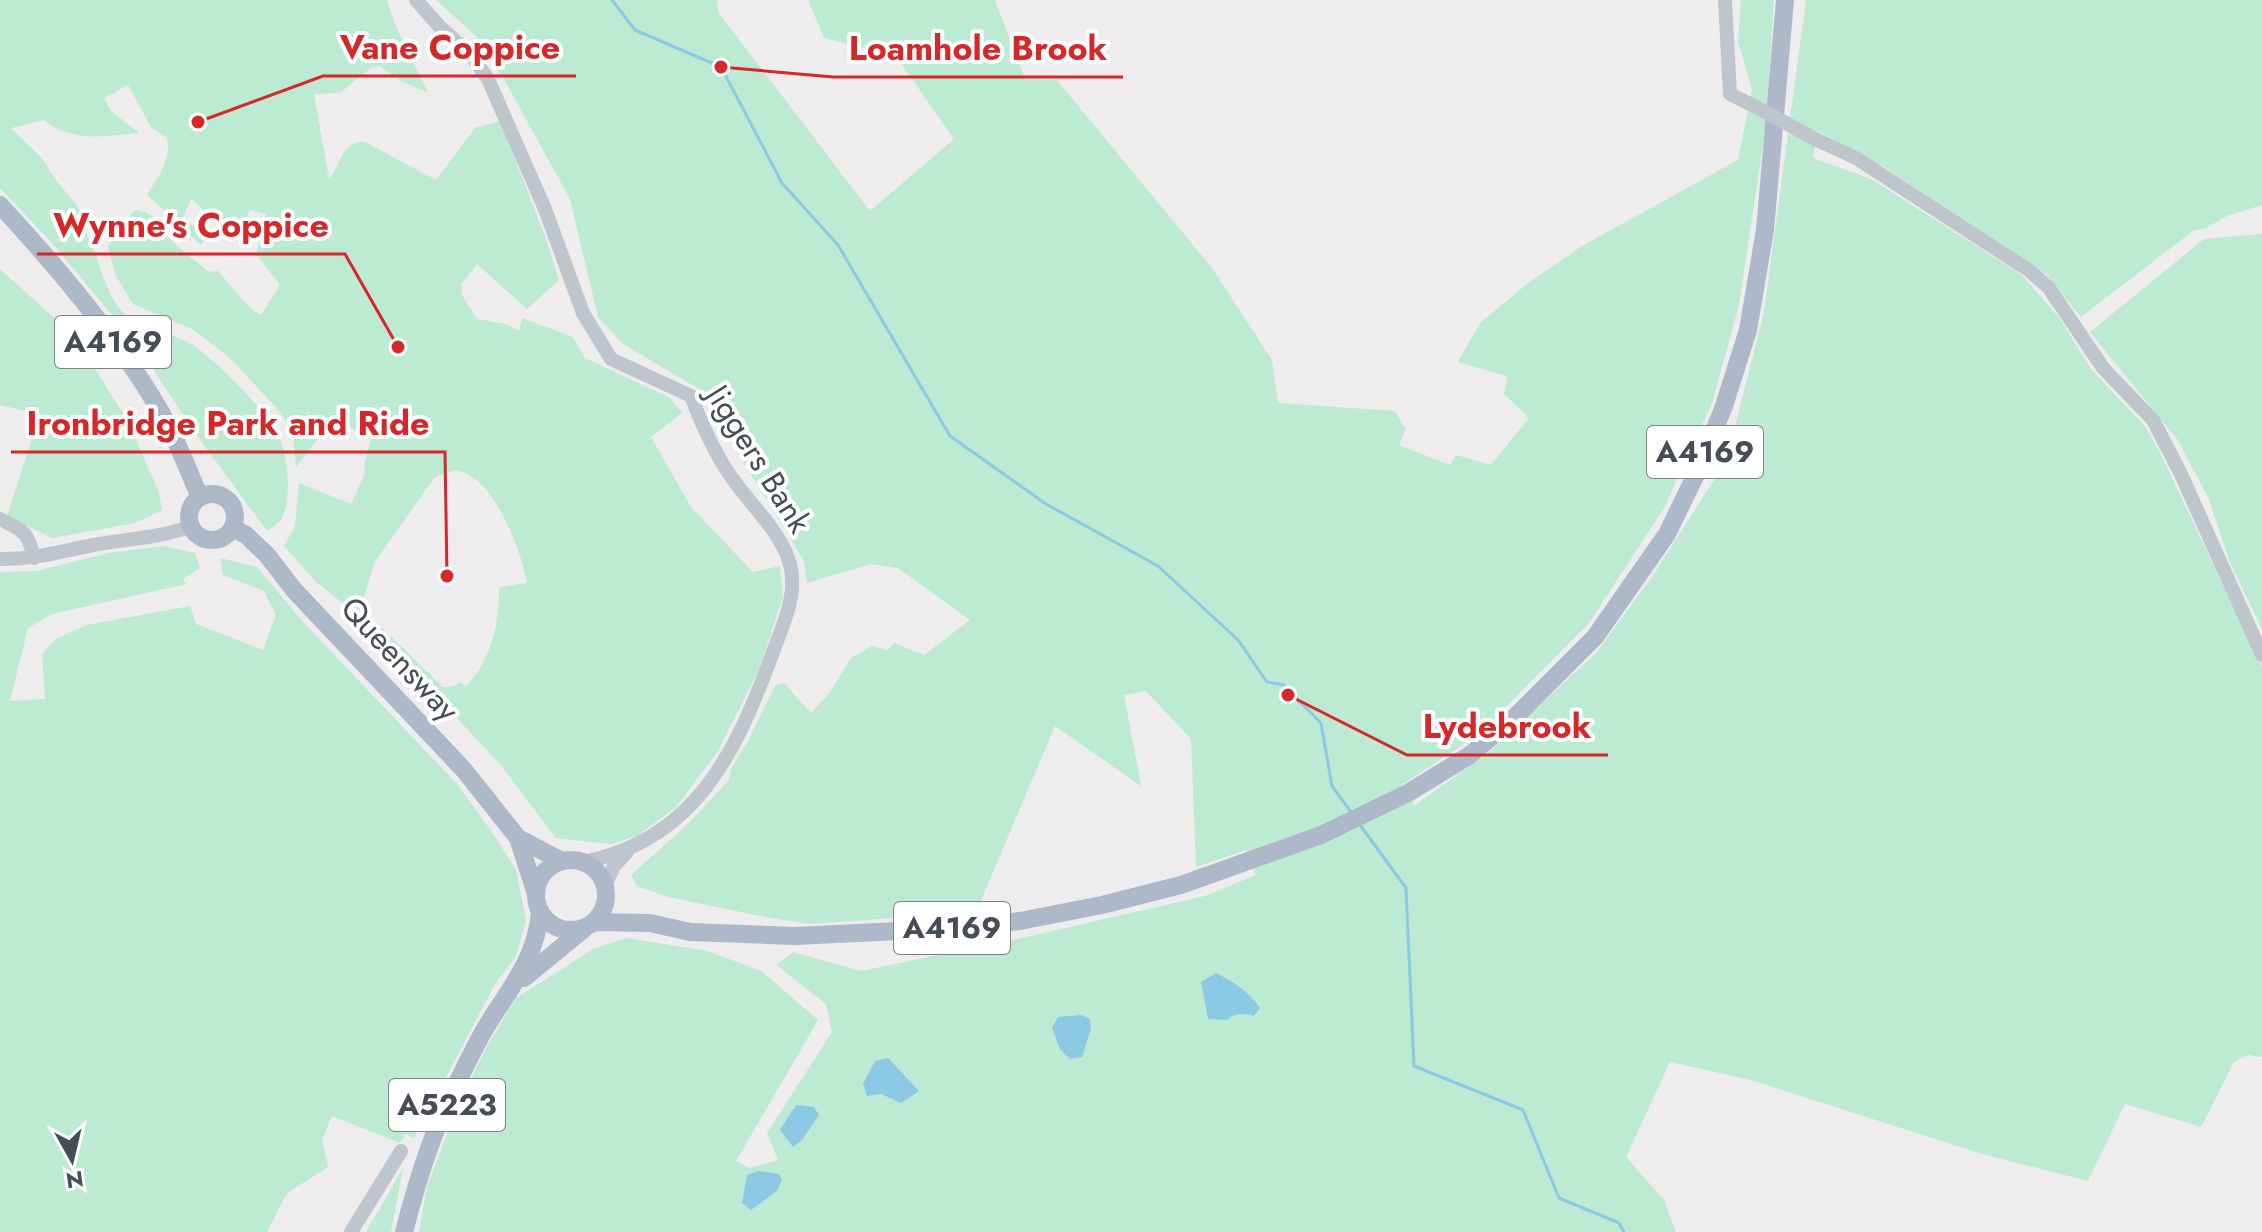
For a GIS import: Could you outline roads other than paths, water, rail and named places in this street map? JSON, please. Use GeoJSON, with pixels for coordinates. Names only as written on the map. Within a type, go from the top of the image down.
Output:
{"type":"FeatureCollection","features":[{"type":"Feature","properties":{"kind":"main road","name":"A4169"},"geometry":{"type":"LineString","coordinates":[[606,890],[623,910],[650,923],[690,932],[795,936],[941,929],[1020,921],[1167,888],[1321,835],[1408,793],[1470,755],[1527,706],[1595,637],[1667,534],[1724,406],[1748,330],[1765,230],[1785,0]]}},
{"type":"Feature","properties":{"kind":"main road","name":"A4169"},"geometry":{"type":"LineString","coordinates":[[0,205],[50,259],[133,368],[172,434],[200,497]]}},
{"type":"Feature","properties":{"kind":"main road"},"geometry":{"type":"LineString","coordinates":[[215,494],[228,500],[235,513],[233,528],[223,537],[210,540],[199,536],[192,526],[192,507],[200,497],[215,494]]}},
{"type":"Feature","properties":{"kind":"main road","name":"Queensway"},"geometry":{"type":"LineString","coordinates":[[233,528],[246,535],[267,555],[294,590],[464,770],[518,838],[538,903]]}},
{"type":"Feature","properties":{"kind":"main road","name":"Queensway"},"geometry":{"type":"LineString","coordinates":[[518,838],[562,861]]}},
{"type":"Feature","properties":{"kind":"main road"},"geometry":{"type":"LineString","coordinates":[[562,861],[583,862],[601,875],[606,890],[601,914],[590,924],[565,930],[555,926],[538,903],[543,873],[562,861]]}},
{"type":"Feature","properties":{"kind":"main road","name":"A5223"},"geometry":{"type":"LineString","coordinates":[[404,1232],[427,1152],[455,1086],[487,1026],[514,988],[533,950],[538,903]]}},
{"type":"Feature","properties":{"kind":"main road","name":"A4169"},"geometry":{"type":"LineString","coordinates":[[590,924],[650,923]]}},
{"type":"Feature","properties":{"kind":"main road","name":"A5223"},"geometry":{"type":"LineString","coordinates":[[514,988],[590,924]]}},
{"type":"Feature","properties":{"kind":"street","name":"Jiggers Bank"},"geometry":{"type":"LineString","coordinates":[[416,0],[470,54],[488,79],[545,209],[583,313],[611,359],[691,396],[709,441],[788,557],[792,579],[791,603],[760,688],[730,755],[704,791],[663,830],[630,849],[583,862]]}},
{"type":"Feature","properties":{"kind":"street"},"geometry":{"type":"LineString","coordinates":[[1725,0],[1730,94],[1856,158],[2030,271],[2049,288],[2103,368],[2153,420],[2180,472],[2262,655]]}},
{"type":"Feature","properties":{"kind":"street"},"geometry":{"type":"LineString","coordinates":[[0,519],[24,531],[30,539],[34,558]]}},
{"type":"Feature","properties":{"kind":"street"},"geometry":{"type":"LineString","coordinates":[[0,559],[34,558],[192,526]]}},
{"type":"Feature","properties":{"kind":"street","name":"Jiggers Bank"},"geometry":{"type":"LineString","coordinates":[[606,890],[614,866],[630,849]]}},
{"type":"Feature","properties":{"kind":"street"},"geometry":{"type":"LineString","coordinates":[[351,1232],[401,1151]]}},
{"type":"Feature","properties":{"kind":"water"},"geometry":{"type":"Polygon","coordinates":[[[1216,973],[1255,1002],[1260,1008],[1254,1016],[1240,1014],[1227,1020],[1208,1019],[1201,982],[1216,973]]]}},
{"type":"Feature","properties":{"kind":"water"},"geometry":{"type":"Polygon","coordinates":[[[1081,1015],[1090,1019],[1091,1028],[1082,1057],[1070,1059],[1060,1049],[1052,1028],[1058,1017],[1081,1015]]]}},
{"type":"Feature","properties":{"kind":"water"},"geometry":{"type":"Polygon","coordinates":[[[888,1058],[919,1091],[901,1103],[881,1094],[867,1096],[863,1084],[875,1061],[888,1058]]]}},
{"type":"Feature","properties":{"kind":"water"},"geometry":{"type":"Polygon","coordinates":[[[796,1105],[814,1107],[819,1115],[802,1140],[793,1147],[780,1130],[796,1105]]]}},
{"type":"Feature","properties":{"kind":"water"},"geometry":{"type":"Polygon","coordinates":[[[758,1171],[779,1174],[782,1180],[777,1191],[751,1210],[742,1203],[747,1175],[758,1171]]]}},
{"type":"Feature","properties":{"kind":"waterway"},"geometry":{"type":"LineString","coordinates":[[612,0],[635,30],[721,67],[782,183],[838,245],[950,436],[1046,504],[1158,566],[1238,640],[1267,682],[1284,685],[1288,695],[1293,695],[1321,723],[1332,786],[1351,812]]}},
{"type":"Feature","properties":{"kind":"waterway"},"geometry":{"type":"LineString","coordinates":[[1360,825],[1406,888],[1414,1066],[1523,1110],[1559,1198],[1619,1223],[1624,1232]]}},
{"type":"Feature","properties":{"kind":"place","name":"Loamhole Brook"},"geometry":{"type":"Point","coordinates":[721,67]}},
{"type":"Feature","properties":{"kind":"place","name":"Vane Coppice"},"geometry":{"type":"Point","coordinates":[198,122]}},
{"type":"Feature","properties":{"kind":"place","name":"Wynne's Coppice"},"geometry":{"type":"Point","coordinates":[398,347]}},
{"type":"Feature","properties":{"kind":"place","name":"Ironbridge Park and Ride"},"geometry":{"type":"Point","coordinates":[447,576]}},
{"type":"Feature","properties":{"kind":"place","name":"Lydebrook"},"geometry":{"type":"Point","coordinates":[1288,695]}}]}
